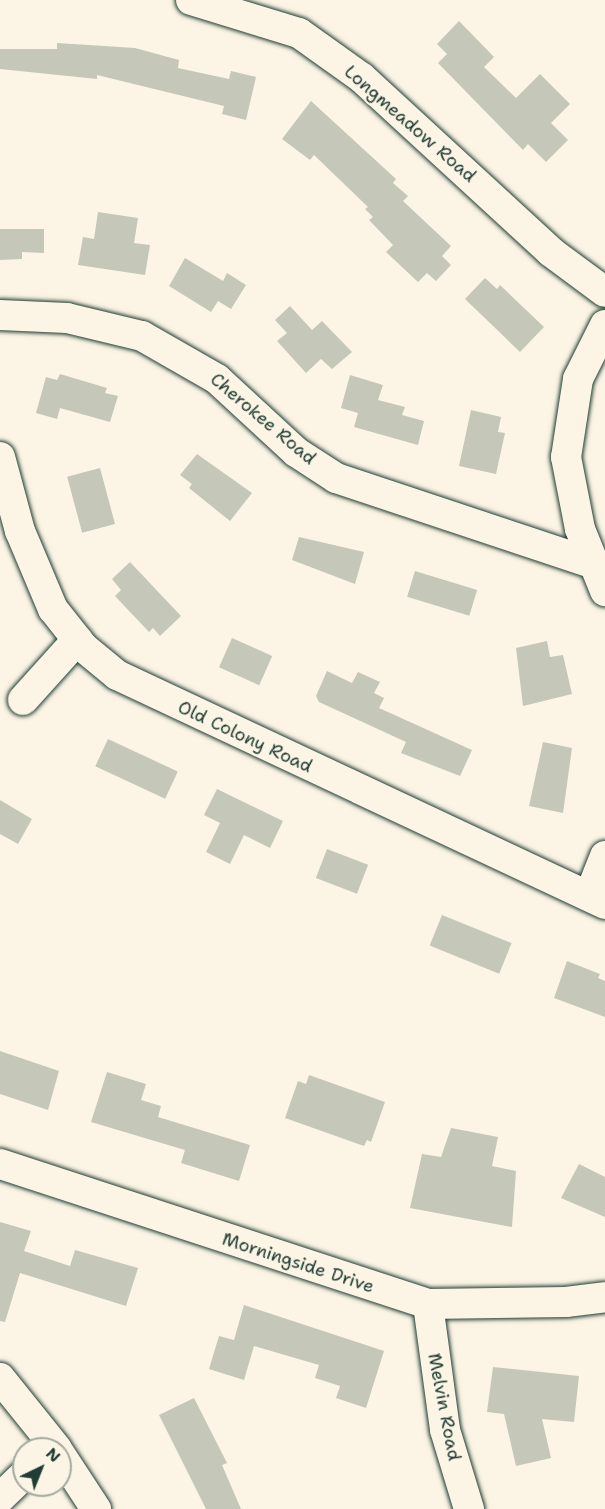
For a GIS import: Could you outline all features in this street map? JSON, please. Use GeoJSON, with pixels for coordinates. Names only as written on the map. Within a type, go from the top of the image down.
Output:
{"type":"FeatureCollection","features":[{"type":"Feature","properties":{"kind":"street","name":"Longmeadow Road"},"geometry":{"type":"LineString","coordinates":[[190,0],[299,33],[362,78],[551,252],[605,292]]}},
{"type":"Feature","properties":{"kind":"street","name":"Cherokee Road"},"geometry":{"type":"LineString","coordinates":[[0,315],[67,318],[142,336],[217,379],[296,452],[336,478],[592,563]]}},
{"type":"Feature","properties":{"kind":"street"},"geometry":{"type":"LineString","coordinates":[[605,325],[578,379],[566,457],[570,495],[592,563],[605,591]]}},
{"type":"Feature","properties":{"kind":"street","name":"Old Colony Road"},"geometry":{"type":"LineString","coordinates":[[0,457],[35,575],[52,609],[77,640],[117,675],[597,900]]}},
{"type":"Feature","properties":{"kind":"street"},"geometry":{"type":"LineString","coordinates":[[23,700],[77,640]]}},
{"type":"Feature","properties":{"kind":"street"},"geometry":{"type":"LineString","coordinates":[[597,900],[605,856]]}},
{"type":"Feature","properties":{"kind":"street","name":"Morningside Drive"},"geometry":{"type":"LineString","coordinates":[[0,1164],[428,1304],[566,1302],[605,1297]]}},
{"type":"Feature","properties":{"kind":"street","name":"Melvin Road"},"geometry":{"type":"LineString","coordinates":[[428,1304],[445,1430],[469,1509]]}},
{"type":"Feature","properties":{"kind":"street"},"geometry":{"type":"LineString","coordinates":[[0,1378],[47,1437]]}},
{"type":"Feature","properties":{"kind":"street"},"geometry":{"type":"LineString","coordinates":[[72,1473],[96,1509]]}},
{"type":"Feature","properties":{"kind":"street"},"geometry":{"type":"LineString","coordinates":[[0,1498],[12,1486]]}},
{"type":"Feature","properties":{"kind":"building"},"geometry":{"type":"Polygon","coordinates":[[[459,21],[494,57],[484,67],[516,98],[540,74],[570,104],[551,123],[568,140],[546,162],[528,144],[523,150],[438,63],[447,54],[437,44],[459,21]]]}},
{"type":"Feature","properties":{"kind":"building"},"geometry":{"type":"Polygon","coordinates":[[[57,43],[135,48],[179,60],[178,68],[229,79],[231,71],[256,77],[246,120],[222,114],[224,106],[97,75],[97,79],[0,69],[0,49],[57,49],[57,43]]]}},
{"type":"Feature","properties":{"kind":"building"},"geometry":{"type":"Polygon","coordinates":[[[311,101],[396,179],[393,183],[408,196],[403,201],[451,246],[442,256],[451,265],[436,281],[427,273],[418,282],[386,252],[393,245],[369,220],[373,217],[365,209],[368,207],[314,155],[310,160],[282,139],[311,101]]]}},
{"type":"Feature","properties":{"kind":"building"},"geometry":{"type":"Polygon","coordinates":[[[98,212],[138,218],[134,243],[150,245],[145,275],[78,265],[83,237],[94,239],[98,212]]]}},
{"type":"Feature","properties":{"kind":"building"},"geometry":{"type":"Polygon","coordinates":[[[0,229],[44,229],[44,253],[22,252],[22,259],[0,260],[0,229]]]}},
{"type":"Feature","properties":{"kind":"building"},"geometry":{"type":"Polygon","coordinates":[[[185,258],[223,281],[227,273],[246,285],[231,309],[218,301],[211,312],[169,286],[185,258]]]}},
{"type":"Feature","properties":{"kind":"building"},"geometry":{"type":"Polygon","coordinates":[[[485,278],[497,289],[500,285],[544,327],[520,352],[465,299],[485,278]]]}},
{"type":"Feature","properties":{"kind":"building"},"geometry":{"type":"Polygon","coordinates":[[[290,306],[312,330],[322,321],[352,352],[332,369],[321,359],[306,373],[277,341],[287,333],[275,320],[290,306]]]}},
{"type":"Feature","properties":{"kind":"building"},"geometry":{"type":"Polygon","coordinates":[[[60,374],[107,388],[105,393],[118,396],[110,422],[60,408],[57,419],[36,413],[46,377],[57,380],[60,374]]]}},
{"type":"Feature","properties":{"kind":"building"},"geometry":{"type":"Polygon","coordinates":[[[350,375],[383,385],[378,400],[405,407],[402,415],[424,421],[418,445],[354,427],[358,413],[341,408],[350,375]]]}},
{"type":"Feature","properties":{"kind":"building"},"geometry":{"type":"Polygon","coordinates":[[[471,410],[501,417],[498,432],[505,433],[496,474],[459,466],[471,410]]]}},
{"type":"Feature","properties":{"kind":"building"},"geometry":{"type":"Polygon","coordinates":[[[197,454],[252,493],[230,521],[189,488],[192,484],[180,475],[197,454]]]}},
{"type":"Feature","properties":{"kind":"building"},"geometry":{"type":"Polygon","coordinates":[[[100,468],[115,524],[82,533],[67,477],[100,468]]]}},
{"type":"Feature","properties":{"kind":"building"},"geometry":{"type":"Polygon","coordinates":[[[299,537],[364,552],[355,584],[292,560],[299,537]]]}},
{"type":"Feature","properties":{"kind":"building"},"geometry":{"type":"Polygon","coordinates":[[[130,562],[181,616],[160,636],[153,628],[149,632],[115,596],[121,590],[112,579],[130,562]]]}},
{"type":"Feature","properties":{"kind":"building"},"geometry":{"type":"Polygon","coordinates":[[[415,571],[477,590],[469,616],[407,597],[415,571]]]}},
{"type":"Feature","properties":{"kind":"building"},"geometry":{"type":"Polygon","coordinates":[[[232,638],[272,656],[259,685],[219,667],[232,638]]]}},
{"type":"Feature","properties":{"kind":"building"},"geometry":{"type":"Polygon","coordinates":[[[547,641],[550,657],[563,655],[572,694],[523,706],[516,648],[547,641]]]}},
{"type":"Feature","properties":{"kind":"building"},"geometry":{"type":"Polygon","coordinates":[[[327,671],[352,683],[358,672],[380,682],[374,693],[384,698],[379,708],[472,750],[460,776],[401,753],[406,742],[319,702],[316,696],[327,671]]]}},
{"type":"Feature","properties":{"kind":"building"},"geometry":{"type":"Polygon","coordinates":[[[108,739],[178,772],[165,799],[95,766],[108,739]]]}},
{"type":"Feature","properties":{"kind":"building"},"geometry":{"type":"Polygon","coordinates":[[[543,742],[572,748],[563,813],[529,806],[543,742]]]}},
{"type":"Feature","properties":{"kind":"building"},"geometry":{"type":"Polygon","coordinates":[[[217,789],[283,821],[270,848],[244,835],[230,864],[206,852],[220,823],[204,815],[217,789]]]}},
{"type":"Feature","properties":{"kind":"building"},"geometry":{"type":"Polygon","coordinates":[[[0,800],[32,819],[18,844],[0,834],[0,800]]]}},
{"type":"Feature","properties":{"kind":"building"},"geometry":{"type":"Polygon","coordinates":[[[327,849],[368,865],[357,894],[316,878],[327,849]]]}},
{"type":"Feature","properties":{"kind":"building"},"geometry":{"type":"Polygon","coordinates":[[[442,915],[512,943],[499,974],[430,946],[442,915]]]}},
{"type":"Feature","properties":{"kind":"building"},"geometry":{"type":"Polygon","coordinates":[[[567,961],[600,974],[598,978],[605,981],[605,1017],[554,998],[567,961]]]}},
{"type":"Feature","properties":{"kind":"building"},"geometry":{"type":"Polygon","coordinates":[[[0,1051],[59,1071],[48,1110],[0,1094],[0,1051]]]}},
{"type":"Feature","properties":{"kind":"building"},"geometry":{"type":"Polygon","coordinates":[[[107,1072],[146,1084],[141,1100],[161,1106],[158,1117],[250,1145],[239,1181],[181,1163],[185,1150],[91,1122],[107,1072]]]}},
{"type":"Feature","properties":{"kind":"building"},"geometry":{"type":"Polygon","coordinates":[[[309,1075],[385,1102],[371,1142],[367,1140],[364,1146],[285,1118],[298,1081],[306,1084],[309,1075]]]}},
{"type":"Feature","properties":{"kind":"building"},"geometry":{"type":"Polygon","coordinates":[[[451,1128],[498,1137],[492,1166],[516,1171],[512,1227],[410,1208],[422,1154],[441,1157],[451,1128]]]}},
{"type":"Feature","properties":{"kind":"building"},"geometry":{"type":"Polygon","coordinates":[[[579,1164],[605,1177],[605,1217],[561,1198],[579,1164]]]}},
{"type":"Feature","properties":{"kind":"building"},"geometry":{"type":"Polygon","coordinates":[[[0,1222],[31,1231],[24,1251],[70,1266],[75,1250],[138,1268],[126,1306],[20,1273],[5,1322],[0,1321],[0,1222]]]}},
{"type":"Feature","properties":{"kind":"building"},"geometry":{"type":"Polygon","coordinates":[[[244,1305],[384,1351],[366,1408],[336,1398],[340,1386],[315,1378],[319,1365],[254,1346],[244,1380],[209,1369],[219,1336],[234,1340],[244,1305]]]}},
{"type":"Feature","properties":{"kind":"building"},"geometry":{"type":"Polygon","coordinates":[[[493,1367],[579,1376],[574,1422],[542,1419],[551,1458],[516,1466],[504,1414],[487,1412],[493,1367]]]}},
{"type":"Feature","properties":{"kind":"building"},"geometry":{"type":"Polygon","coordinates":[[[194,1398],[227,1463],[222,1465],[241,1509],[206,1509],[159,1415],[194,1398]]]}}]}
